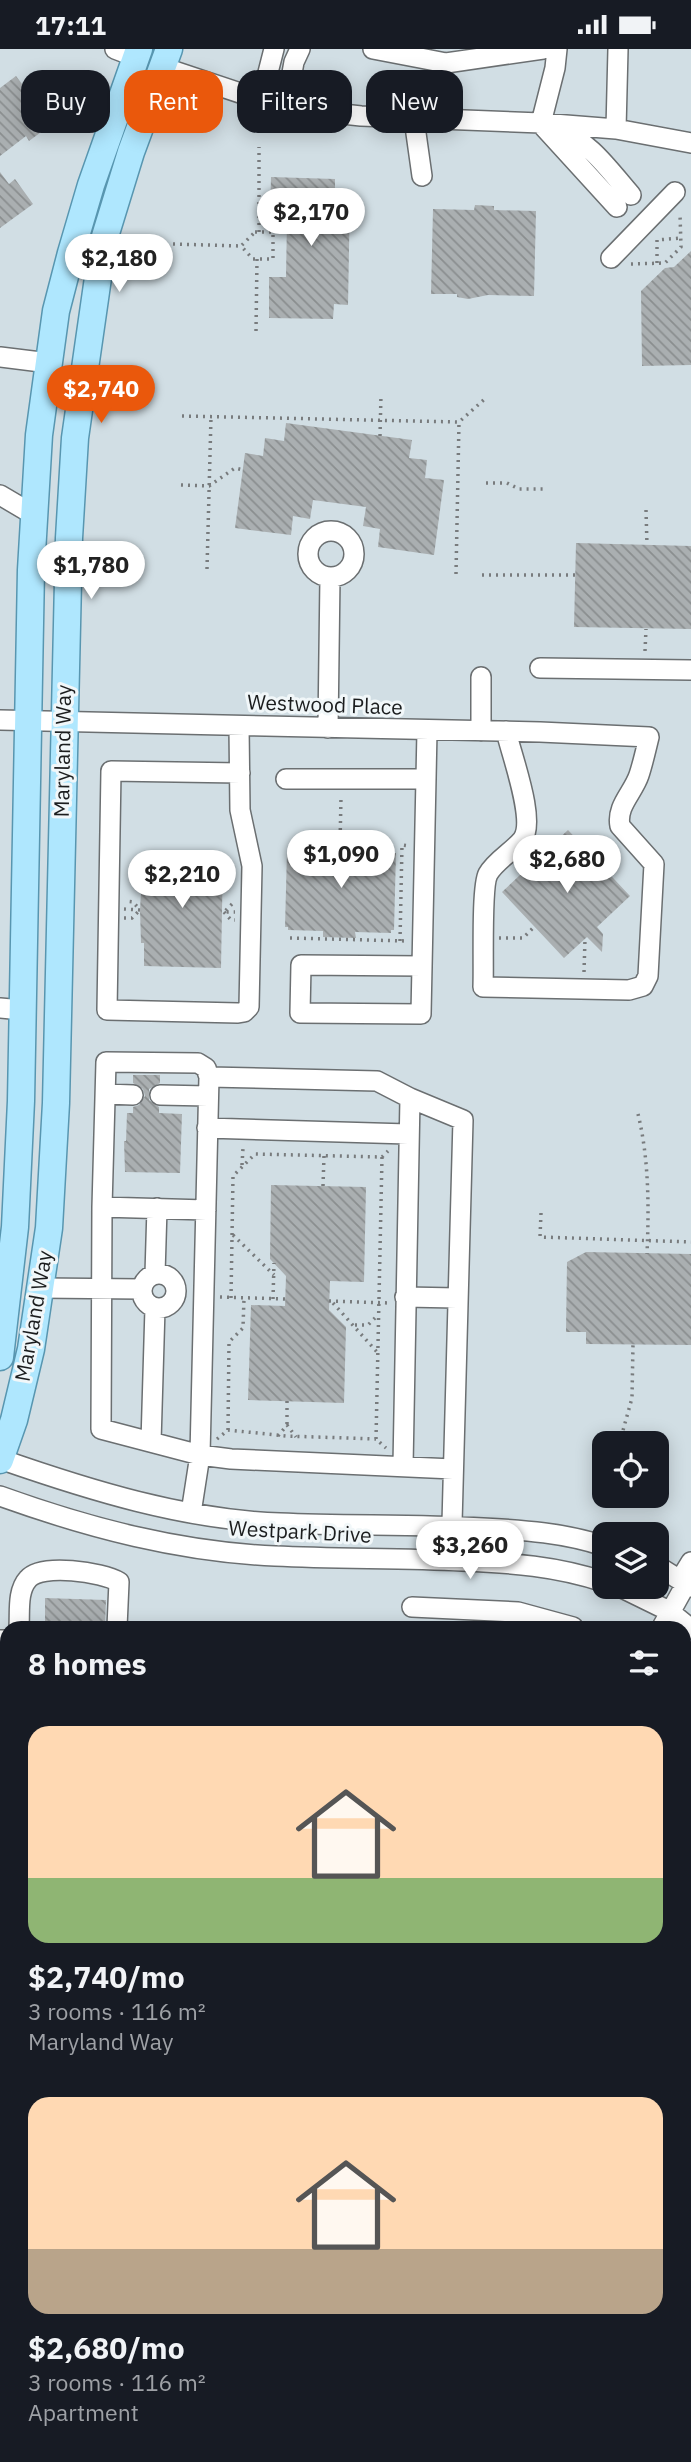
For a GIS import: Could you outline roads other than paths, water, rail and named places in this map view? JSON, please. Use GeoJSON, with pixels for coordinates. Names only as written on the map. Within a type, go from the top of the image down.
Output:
{"type":"FeatureCollection","features":[{"type":"Feature","properties":{"kind":"main road","name":"Maryland Way"},"geometry":{"type":"LineString","coordinates":[[0,1357],[15,1227],[22,1101],[11,1009],[29,721],[34,515],[39,435],[56,311],[130,52]]}},
{"type":"Feature","properties":{"kind":"main road","name":"Maryland Way"},"geometry":{"type":"LineString","coordinates":[[0,1459],[14,1420],[31,1349],[49,1228],[57,1041],[69,538],[75,439],[103,243],[131,152],[166,58]]}},
{"type":"Feature","properties":{"kind":"main road"},"geometry":{"type":"LineString","coordinates":[[49,363],[85,368]]}},
{"type":"Feature","properties":{"kind":"main road"},"geometry":{"type":"LineString","coordinates":[[11,1009],[57,1041]]}},
{"type":"Feature","properties":{"kind":"street"},"geometry":{"type":"LineString","coordinates":[[269,70],[274,49]]}},
{"type":"Feature","properties":{"kind":"street"},"geometry":{"type":"LineString","coordinates":[[293,70],[300,49]]}},
{"type":"Feature","properties":{"kind":"street"},"geometry":{"type":"LineString","coordinates":[[373,49],[446,63],[543,49]]}},
{"type":"Feature","properties":{"kind":"street"},"geometry":{"type":"LineString","coordinates":[[541,123],[553,79],[557,49]]}},
{"type":"Feature","properties":{"kind":"street"},"geometry":{"type":"LineString","coordinates":[[616,129],[618,49]]}},
{"type":"Feature","properties":{"kind":"street"},"geometry":{"type":"LineString","coordinates":[[166,58],[237,89]]}},
{"type":"Feature","properties":{"kind":"street"},"geometry":{"type":"LineString","coordinates":[[463,121],[616,129],[691,143]]}},
{"type":"Feature","properties":{"kind":"street"},"geometry":{"type":"LineString","coordinates":[[541,123],[574,135],[589,147],[624,201],[541,123]]}},
{"type":"Feature","properties":{"kind":"street"},"geometry":{"type":"LineString","coordinates":[[416,133],[422,176]]}},
{"type":"Feature","properties":{"kind":"street"},"geometry":{"type":"LineString","coordinates":[[616,261],[678,202]]}},
{"type":"Feature","properties":{"kind":"street"},"geometry":{"type":"LineString","coordinates":[[0,357],[49,363]]}},
{"type":"Feature","properties":{"kind":"street"},"geometry":{"type":"LineString","coordinates":[[0,495],[34,515]]}},
{"type":"Feature","properties":{"kind":"street"},"geometry":{"type":"LineString","coordinates":[[327,728],[330,577]]}},
{"type":"Feature","properties":{"kind":"street"},"geometry":{"type":"LineString","coordinates":[[540,668],[691,670]]}},
{"type":"Feature","properties":{"kind":"street"},"geometry":{"type":"LineString","coordinates":[[481,677],[481,731]]}},
{"type":"Feature","properties":{"kind":"street","name":"Westwood Place"},"geometry":{"type":"LineString","coordinates":[[0,720],[506,731],[649,737],[638,777],[621,807],[618,819],[620,826],[654,863],[648,976],[643,986],[637,989],[483,987],[487,875],[522,840],[527,827],[526,810],[506,731]]}},
{"type":"Feature","properties":{"kind":"street"},"geometry":{"type":"LineString","coordinates":[[239,726],[240,773],[240,810],[252,866],[251,1002],[247,1010],[238,1013],[107,1010],[111,771],[240,773]]}},
{"type":"Feature","properties":{"kind":"street"},"geometry":{"type":"LineString","coordinates":[[422,967],[301,965],[300,1013],[421,1014],[423,941],[427,731]]}},
{"type":"Feature","properties":{"kind":"street"},"geometry":{"type":"LineString","coordinates":[[286,779],[426,779]]}},
{"type":"Feature","properties":{"kind":"street"},"geometry":{"type":"LineString","coordinates":[[191,1513],[200,1455],[209,1087],[206,1068],[198,1063],[106,1062],[101,1429],[200,1455],[231,1459],[453,1469]]}},
{"type":"Feature","properties":{"kind":"street"},"geometry":{"type":"LineString","coordinates":[[160,1095],[209,1087],[377,1081],[463,1120],[451,1560]]}},
{"type":"Feature","properties":{"kind":"street"},"geometry":{"type":"LineString","coordinates":[[106,1094],[133,1095]]}},
{"type":"Feature","properties":{"kind":"street"},"geometry":{"type":"LineString","coordinates":[[403,1466],[410,1098]]}},
{"type":"Feature","properties":{"kind":"street"},"geometry":{"type":"LineString","coordinates":[[208,1128],[408,1134]]}},
{"type":"Feature","properties":{"kind":"street"},"geometry":{"type":"LineString","coordinates":[[102,1207],[206,1210]]}},
{"type":"Feature","properties":{"kind":"street"},"geometry":{"type":"LineString","coordinates":[[155,1274],[157,1208]]}},
{"type":"Feature","properties":{"kind":"street"},"geometry":{"type":"LineString","coordinates":[[155,1274],[170,1278],[176,1290],[175,1297],[168,1305],[155,1308],[143,1299],[141,1289],[144,1281],[155,1274]]}},
{"type":"Feature","properties":{"kind":"street"},"geometry":{"type":"LineString","coordinates":[[40,1288],[141,1289]]}},
{"type":"Feature","properties":{"kind":"street"},"geometry":{"type":"LineString","coordinates":[[176,1290],[204,1294]]}},
{"type":"Feature","properties":{"kind":"street"},"geometry":{"type":"LineString","coordinates":[[405,1300],[457,1298]]}},
{"type":"Feature","properties":{"kind":"street"},"geometry":{"type":"LineString","coordinates":[[150,1442],[155,1308]]}},
{"type":"Feature","properties":{"kind":"street","name":"Westpark Drive"},"geometry":{"type":"LineString","coordinates":[[0,1459],[75,1485],[191,1513],[277,1523],[491,1528],[538,1532],[592,1542]]}},
{"type":"Feature","properties":{"kind":"street","name":"Westpark Drive"},"geometry":{"type":"LineString","coordinates":[[0,1496],[67,1520],[185,1548],[274,1556],[490,1562],[571,1570],[592,1578]]}},
{"type":"Feature","properties":{"kind":"street"},"geometry":{"type":"LineString","coordinates":[[490,1562],[491,1528]]}},
{"type":"Feature","properties":{"kind":"street"},"geometry":{"type":"LineString","coordinates":[[637,1599],[665,1619],[686,1583],[691,1562]]}},
{"type":"Feature","properties":{"kind":"street"},"geometry":{"type":"LineString","coordinates":[[19,1621],[21,1591],[28,1579],[42,1571],[70,1571],[104,1576],[119,1582],[117,1621]]}},
{"type":"Feature","properties":{"kind":"street"},"geometry":{"type":"LineString","coordinates":[[669,1573],[686,1583]]}},
{"type":"Feature","properties":{"kind":"street"},"geometry":{"type":"LineString","coordinates":[[412,1607],[499,1619],[538,1616],[554,1621]]}}]}
